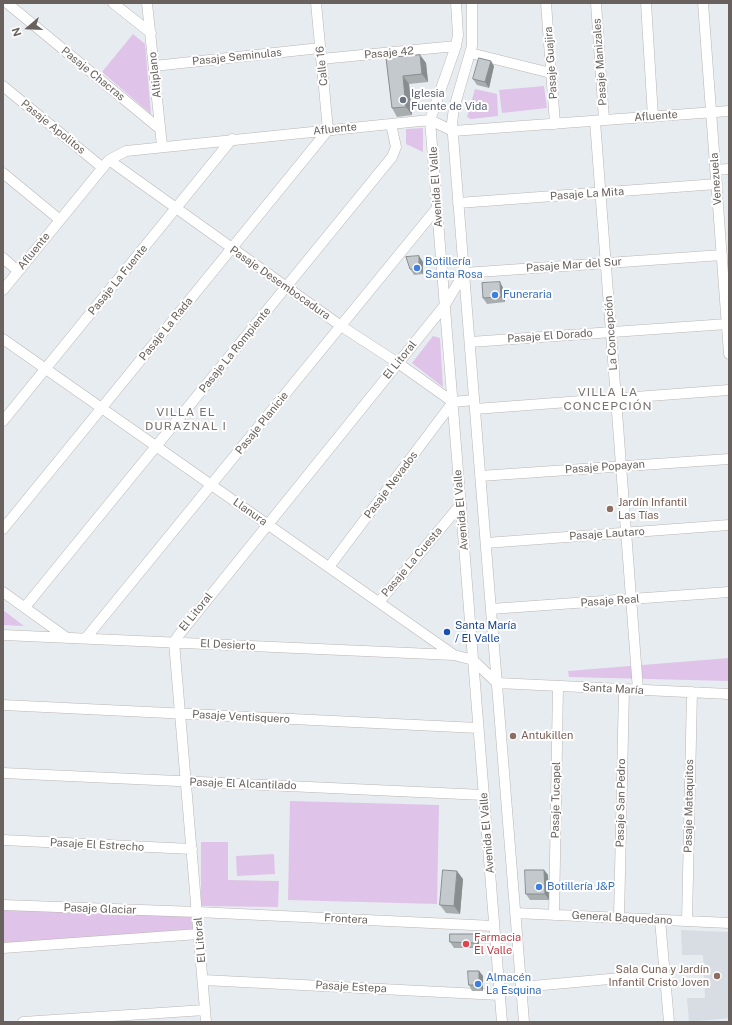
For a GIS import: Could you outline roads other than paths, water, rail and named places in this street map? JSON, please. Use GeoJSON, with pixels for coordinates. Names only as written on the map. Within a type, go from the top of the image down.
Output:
{"type":"FeatureCollection","features":[{"type":"Feature","properties":{"kind":"street","name":"Pasaje Chacras"},"geometry":{"type":"LineString","coordinates":[[6,3],[160,129]]}},
{"type":"Feature","properties":{"kind":"street"},"geometry":{"type":"LineString","coordinates":[[113,3],[151,33]]}},
{"type":"Feature","properties":{"kind":"street","name":"Altiplano"},"geometry":{"type":"LineString","coordinates":[[147,3],[162,146]]}},
{"type":"Feature","properties":{"kind":"street","name":"Calle 16"},"geometry":{"type":"LineString","coordinates":[[316,3],[328,130]]}},
{"type":"Feature","properties":{"kind":"street","name":"Avenida El Valle"},"geometry":{"type":"LineString","coordinates":[[456,3],[458,35],[456,46],[430,120],[502,1022]]}},
{"type":"Feature","properties":{"kind":"street","name":"Avenida El Valle"},"geometry":{"type":"LineString","coordinates":[[472,3],[473,32],[470,53],[454,108],[453,131],[524,1022]]}},
{"type":"Feature","properties":{"kind":"street","name":"Pasaje Guajira"},"geometry":{"type":"LineString","coordinates":[[546,3],[555,124]]}},
{"type":"Feature","properties":{"kind":"street","name":"Pasaje Manizales"},"geometry":{"type":"LineString","coordinates":[[596,3],[600,120]]}},
{"type":"Feature","properties":{"kind":"street"},"geometry":{"type":"LineString","coordinates":[[646,3],[654,117]]}},
{"type":"Feature","properties":{"kind":"street","name":"Venezuela"},"geometry":{"type":"LineString","coordinates":[[703,3],[716,184],[724,218],[722,255],[726,268],[729,354]]}},
{"type":"Feature","properties":{"kind":"street","name":"Pasaje 42"},"geometry":{"type":"LineString","coordinates":[[321,59],[456,46]]}},
{"type":"Feature","properties":{"kind":"street","name":"Pasaje Seminulas"},"geometry":{"type":"LineString","coordinates":[[154,66],[320,48]]}},
{"type":"Feature","properties":{"kind":"street"},"geometry":{"type":"LineString","coordinates":[[470,53],[552,73]]}},
{"type":"Feature","properties":{"kind":"street","name":"Pasaje Apolitos"},"geometry":{"type":"LineString","coordinates":[[3,86],[106,164]]}},
{"type":"Feature","properties":{"kind":"street","name":"Afluente"},"geometry":{"type":"LineString","coordinates":[[3,290],[106,164],[126,150],[430,120],[453,131],[729,111]]}},
{"type":"Feature","properties":{"kind":"street","name":"La Concepción"},"geometry":{"type":"LineString","coordinates":[[600,120],[600,193],[638,690]]}},
{"type":"Feature","properties":{"kind":"street","name":"Pasaje La Rompiente"},"geometry":{"type":"LineString","coordinates":[[25,608],[394,154],[396,147],[391,124]]}},
{"type":"Feature","properties":{"kind":"street","name":"Pasaje La Rada"},"geometry":{"type":"LineString","coordinates":[[3,529],[328,130]]}},
{"type":"Feature","properties":{"kind":"street","name":"Pasaje La Fuente"},"geometry":{"type":"LineString","coordinates":[[3,421],[232,139]]}},
{"type":"Feature","properties":{"kind":"street","name":"Pasaje Desembocadura"},"geometry":{"type":"LineString","coordinates":[[106,164],[176,209],[286,288],[398,363],[453,402]]}},
{"type":"Feature","properties":{"kind":"street"},"geometry":{"type":"LineString","coordinates":[[715,170],[729,169]]}},
{"type":"Feature","properties":{"kind":"street"},"geometry":{"type":"LineString","coordinates":[[3,173],[60,220]]}},
{"type":"Feature","properties":{"kind":"street","name":"Pasaje La Mita"},"geometry":{"type":"LineString","coordinates":[[458,204],[716,184]]}},
{"type":"Feature","properties":{"kind":"street","name":"Pasaje Planicie"},"geometry":{"type":"LineString","coordinates":[[86,638],[437,208]]}},
{"type":"Feature","properties":{"kind":"street","name":"Pasaje Mar del Sur"},"geometry":{"type":"LineString","coordinates":[[464,273],[722,255]]}},
{"type":"Feature","properties":{"kind":"street"},"geometry":{"type":"LineString","coordinates":[[3,258],[18,271]]}},
{"type":"Feature","properties":{"kind":"street"},"geometry":{"type":"LineString","coordinates":[[445,305],[464,273]]}},
{"type":"Feature","properties":{"kind":"street","name":"El Litoral"},"geometry":{"type":"LineString","coordinates":[[206,1022],[174,642],[182,629],[445,305]]}},
{"type":"Feature","properties":{"kind":"street","name":"Pasaje El Dorado"},"geometry":{"type":"LineString","coordinates":[[470,342],[611,332],[727,320]]}},
{"type":"Feature","properties":{"kind":"street","name":"Llanura"},"geometry":{"type":"LineString","coordinates":[[3,339],[454,655],[473,660]]}},
{"type":"Feature","properties":{"kind":"street"},"geometry":{"type":"LineString","coordinates":[[453,402],[474,404],[616,398],[729,390]]}},
{"type":"Feature","properties":{"kind":"street","name":"Pasaje Nevados"},"geometry":{"type":"LineString","coordinates":[[329,567],[453,402]]}},
{"type":"Feature","properties":{"kind":"street","name":"Pasaje Popayan"},"geometry":{"type":"LineString","coordinates":[[480,476],[729,459]]}},
{"type":"Feature","properties":{"kind":"street","name":"Pasaje La Cuesta"},"geometry":{"type":"LineString","coordinates":[[379,602],[461,504]]}},
{"type":"Feature","properties":{"kind":"street","name":"Pasaje Lautaro"},"geometry":{"type":"LineString","coordinates":[[486,543],[729,525]]}},
{"type":"Feature","properties":{"kind":"street"},"geometry":{"type":"LineString","coordinates":[[3,592],[67,638]]}},
{"type":"Feature","properties":{"kind":"street","name":"Pasaje Real"},"geometry":{"type":"LineString","coordinates":[[491,609],[729,592]]}},
{"type":"Feature","properties":{"kind":"street","name":"El Desierto"},"geometry":{"type":"LineString","coordinates":[[3,635],[454,655]]}},
{"type":"Feature","properties":{"kind":"street"},"geometry":{"type":"LineString","coordinates":[[473,660],[496,683]]}},
{"type":"Feature","properties":{"kind":"street","name":"Santa María"},"geometry":{"type":"LineString","coordinates":[[496,683],[729,694]]}},
{"type":"Feature","properties":{"kind":"street","name":"Pasaje Tucapel"},"geometry":{"type":"LineString","coordinates":[[554,915],[558,686]]}},
{"type":"Feature","properties":{"kind":"street","name":"Pasaje San Pedro"},"geometry":{"type":"LineString","coordinates":[[619,918],[624,689]]}},
{"type":"Feature","properties":{"kind":"street","name":"Pasaje Mataquitos"},"geometry":{"type":"LineString","coordinates":[[687,921],[692,692]]}},
{"type":"Feature","properties":{"kind":"street","name":"Pasaje Ventisquero"},"geometry":{"type":"LineString","coordinates":[[3,705],[478,728]]}},
{"type":"Feature","properties":{"kind":"street","name":"Pasaje El Alcantilado"},"geometry":{"type":"LineString","coordinates":[[3,772],[186,782],[484,794]]}},
{"type":"Feature","properties":{"kind":"street","name":"Pasaje El Estrecho"},"geometry":{"type":"LineString","coordinates":[[3,840],[192,849]]}},
{"type":"Feature","properties":{"kind":"street","name":"Pasaje Glaciar"},"geometry":{"type":"LineString","coordinates":[[3,905],[197,912]]}},
{"type":"Feature","properties":{"kind":"street","name":"Frontera"},"geometry":{"type":"LineString","coordinates":[[197,912],[494,926]]}},
{"type":"Feature","properties":{"kind":"street","name":"General Baquedano"},"geometry":{"type":"LineString","coordinates":[[515,913],[729,923]]}},
{"type":"Feature","properties":{"kind":"street"},"geometry":{"type":"LineString","coordinates":[[660,920],[669,1022]]}},
{"type":"Feature","properties":{"kind":"street"},"geometry":{"type":"LineString","coordinates":[[3,948],[199,934]]}},
{"type":"Feature","properties":{"kind":"street"},"geometry":{"type":"LineString","coordinates":[[521,987],[665,974]]}},
{"type":"Feature","properties":{"kind":"street","name":"Pasaje Estepa"},"geometry":{"type":"LineString","coordinates":[[203,980],[500,995]]}},
{"type":"Feature","properties":{"kind":"street"},"geometry":{"type":"LineString","coordinates":[[23,1022],[118,1019],[205,1010]]}},
{"type":"Feature","properties":{"kind":"place","name":"Iglesia Fuente de Vida"},"geometry":{"type":"Point","coordinates":[403,100]}},
{"type":"Feature","properties":{"kind":"place","name":"Botillería Santa Rosa"},"geometry":{"type":"Point","coordinates":[417,268]}},
{"type":"Feature","properties":{"kind":"place","name":"Funeraria"},"geometry":{"type":"Point","coordinates":[495,295]}},
{"type":"Feature","properties":{"kind":"place","name":"Jardín Infantil Las Tías"},"geometry":{"type":"Point","coordinates":[610,509]}},
{"type":"Feature","properties":{"kind":"place","name":"Santa María / El Valle"},"geometry":{"type":"Point","coordinates":[447,632]}},
{"type":"Feature","properties":{"kind":"place","name":"Antukillen"},"geometry":{"type":"Point","coordinates":[513,736]}},
{"type":"Feature","properties":{"kind":"place","name":"Botillería J&P"},"geometry":{"type":"Point","coordinates":[539,887]}},
{"type":"Feature","properties":{"kind":"place","name":"Farmacia El Valle"},"geometry":{"type":"Point","coordinates":[466,944]}},
{"type":"Feature","properties":{"kind":"place","name":"Sala Cuna y Jardín Infantil Cristo Joven"},"geometry":{"type":"Point","coordinates":[717,976]}},
{"type":"Feature","properties":{"kind":"place","name":"Almacén La Esquina"},"geometry":{"type":"Point","coordinates":[478,984]}},
{"type":"Feature","properties":{"kind":"district","name":"VILLA LA CONCEPCIÓN"},"geometry":{"type":"Point","coordinates":[608,399]}},
{"type":"Feature","properties":{"kind":"district","name":"VILLA EL DURAZNAL I"},"geometry":{"type":"Point","coordinates":[186,419]}}]}
